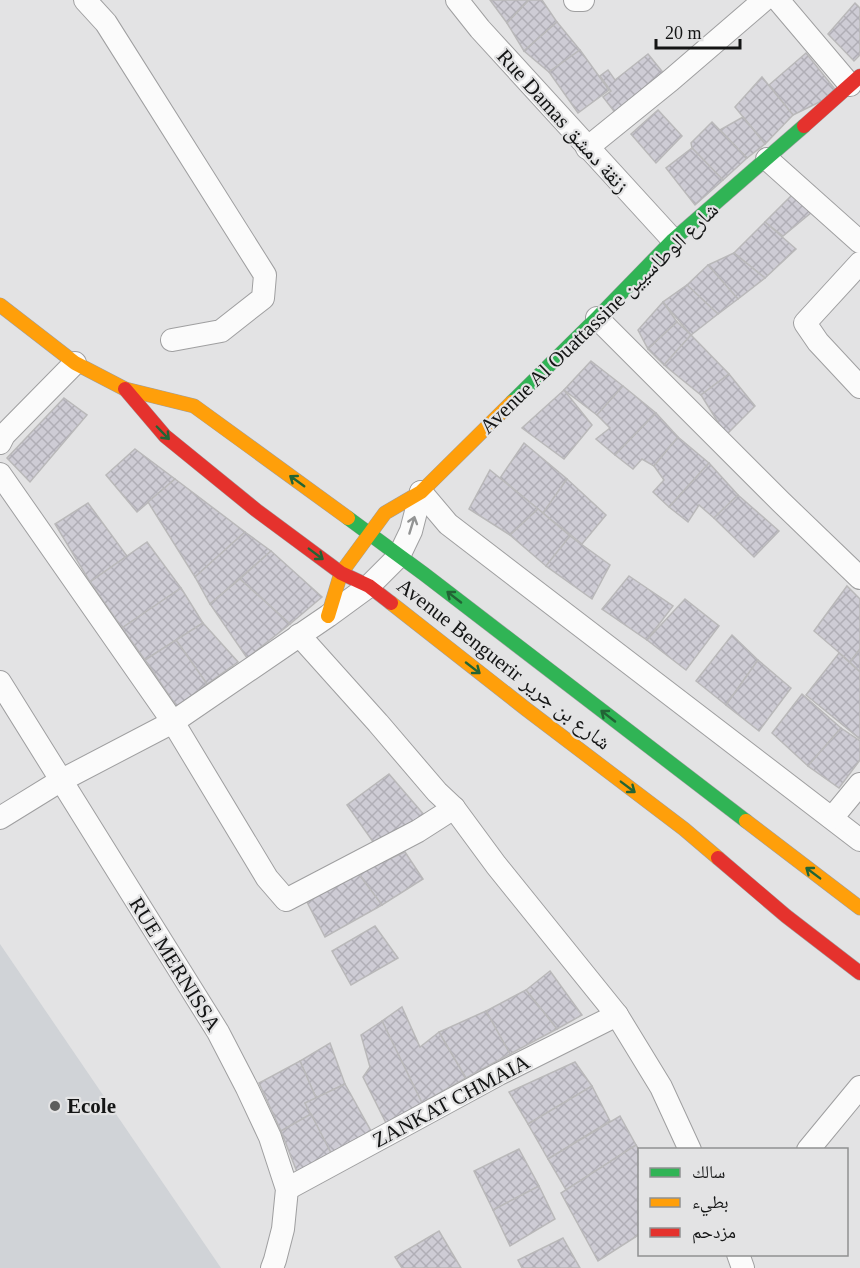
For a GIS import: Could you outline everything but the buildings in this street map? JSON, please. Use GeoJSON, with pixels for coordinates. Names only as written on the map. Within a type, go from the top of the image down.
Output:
{"type":"FeatureCollection","features":[{"type":"Feature","properties":{"kind":"main road","name":"Avenue Al Ouattassine شارع الوطاسيين"},"geometry":{"type":"LineString","coordinates":[[328,616],[341,573],[385,513],[421,492],[673,240],[855,80]]}},
{"type":"Feature","properties":{"kind":"main road","name":"Avenue Benguerir شارع بن جرير"},"geometry":{"type":"LineString","coordinates":[[0,305],[75,363],[125,389],[194,406],[369,533],[858,902]]}},
{"type":"Feature","properties":{"kind":"main road","name":"Avenue Benguerir شارع بن جرير"},"geometry":{"type":"LineString","coordinates":[[125,389],[165,436],[256,510],[341,573],[369,586],[684,829],[786,916],[860,973]]}},
{"type":"Feature","properties":{"kind":"street"},"geometry":{"type":"LineString","coordinates":[[85,0],[106,23],[266,275],[263,298],[221,331],[172,340]]}},
{"type":"Feature","properties":{"kind":"street","name":"Rue Damas زنقة دمشق"},"geometry":{"type":"LineString","coordinates":[[457,0],[480,29],[587,148],[673,240]]}},
{"type":"Feature","properties":{"kind":"street"},"geometry":{"type":"LineString","coordinates":[[575,0],[583,0]]}},
{"type":"Feature","properties":{"kind":"street"},"geometry":{"type":"LineString","coordinates":[[587,148],[764,0]]}},
{"type":"Feature","properties":{"kind":"street"},"geometry":{"type":"LineString","coordinates":[[778,0],[855,80]]}},
{"type":"Feature","properties":{"kind":"street"},"geometry":{"type":"LineString","coordinates":[[767,159],[860,242]]}},
{"type":"Feature","properties":{"kind":"street"},"geometry":{"type":"LineString","coordinates":[[860,263],[805,323],[818,342],[860,387]]}},
{"type":"Feature","properties":{"kind":"street"},"geometry":{"type":"LineString","coordinates":[[597,318],[772,494],[860,578]]}},
{"type":"Feature","properties":{"kind":"street"},"geometry":{"type":"LineString","coordinates":[[0,443],[4,435],[75,363]]}},
{"type":"Feature","properties":{"kind":"street"},"geometry":{"type":"LineString","coordinates":[[0,474],[174,722],[267,878],[286,900],[418,831],[454,808]]}},
{"type":"Feature","properties":{"kind":"street"},"geometry":{"type":"LineString","coordinates":[[0,818],[60,781],[174,722],[369,586],[399,556],[411,531],[421,492]]}},
{"type":"Feature","properties":{"kind":"street"},"geometry":{"type":"LineString","coordinates":[[421,492],[448,524],[860,840]]}},
{"type":"Feature","properties":{"kind":"street"},"geometry":{"type":"LineString","coordinates":[[299,635],[437,792],[454,808],[496,865],[617,1015],[662,1087],[690,1148]]}},
{"type":"Feature","properties":{"kind":"street","name":"RUE MERNISSA"},"geometry":{"type":"LineString","coordinates":[[0,682],[218,1032],[270,1137],[287,1189],[283,1229],[272,1268]]}},
{"type":"Feature","properties":{"kind":"street"},"geometry":{"type":"LineString","coordinates":[[832,818],[860,784]]}},
{"type":"Feature","properties":{"kind":"street","name":"ZANKAT CHMAIA"},"geometry":{"type":"LineString","coordinates":[[287,1189],[499,1074],[617,1015]]}},
{"type":"Feature","properties":{"kind":"street"},"geometry":{"type":"LineString","coordinates":[[809,1148],[860,1087]]}},
{"type":"Feature","properties":{"kind":"shaded area","name":"Ecole"},"geometry":{"type":"Polygon","coordinates":[[[0,944],[221,1268],[0,1268],[0,944]]]}},
{"type":"Feature","properties":{"kind":"traffic: fast"},"geometry":{"type":"LineString","coordinates":[[512,402],[673,240],[804,126]]}},
{"type":"Feature","properties":{"kind":"traffic: fast"},"geometry":{"type":"LineString","coordinates":[[348,518],[746,821]]}},
{"type":"Feature","properties":{"kind":"traffic: slow"},"geometry":{"type":"LineString","coordinates":[[0,305],[75,363],[125,389],[194,406],[348,518]]}},
{"type":"Feature","properties":{"kind":"traffic: slow"},"geometry":{"type":"LineString","coordinates":[[328,616],[341,573],[385,513],[421,492],[512,402]]}},
{"type":"Feature","properties":{"kind":"traffic: slow"},"geometry":{"type":"LineString","coordinates":[[391,603],[684,829],[718,858]]}},
{"type":"Feature","properties":{"kind":"traffic: slow"},"geometry":{"type":"LineString","coordinates":[[746,821],[860,908]]}},
{"type":"Feature","properties":{"kind":"traffic: jam"},"geometry":{"type":"LineString","coordinates":[[804,126],[860,76]]}},
{"type":"Feature","properties":{"kind":"traffic: jam"},"geometry":{"type":"LineString","coordinates":[[125,389],[165,436],[256,510],[341,573],[369,586],[391,603]]}},
{"type":"Feature","properties":{"kind":"traffic: jam"},"geometry":{"type":"LineString","coordinates":[[718,858],[786,916],[860,973]]}},
{"type":"Feature","properties":{"kind":"place","name":"Ecole"},"geometry":{"type":"Point","coordinates":[55,1106]}}]}
